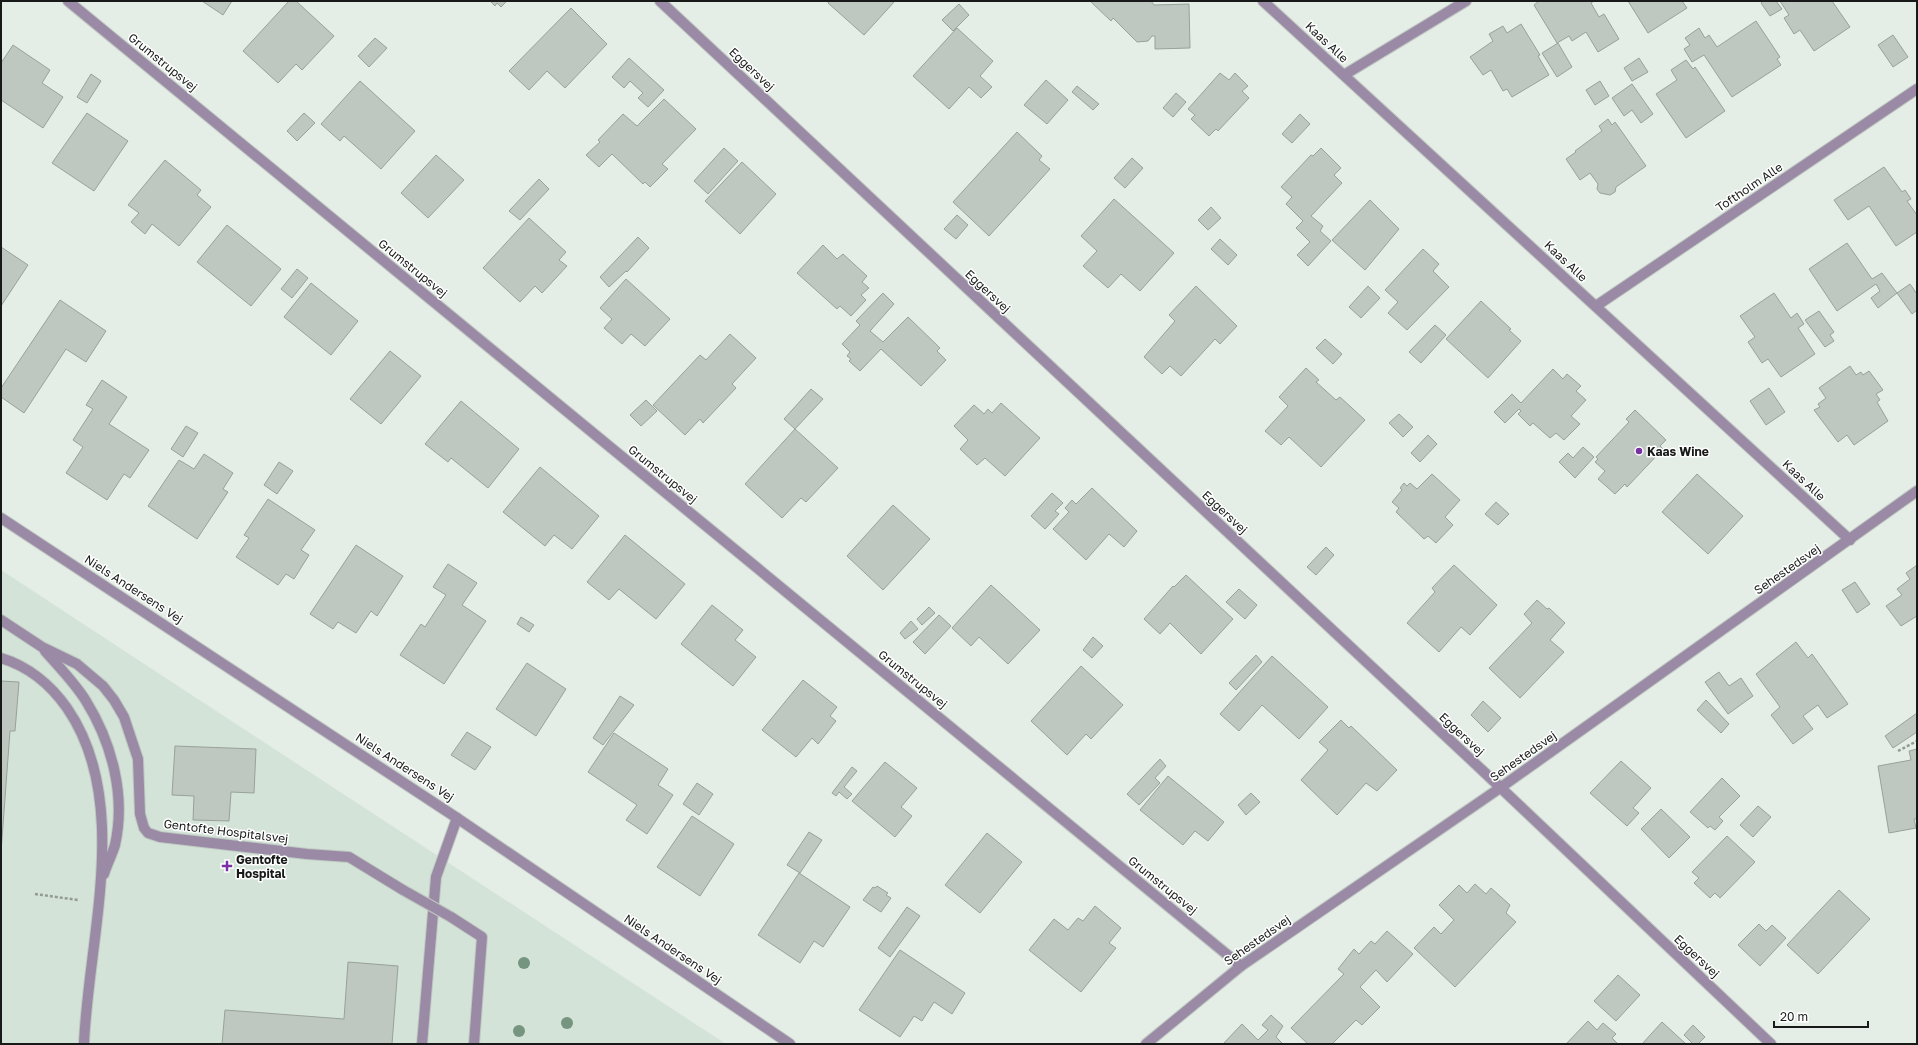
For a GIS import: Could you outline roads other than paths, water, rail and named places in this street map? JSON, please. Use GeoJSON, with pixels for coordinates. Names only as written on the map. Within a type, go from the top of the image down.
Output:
{"type":"FeatureCollection","features":[{"type":"Feature","properties":{"kind":"street","name":"Grumstrupsvej"},"geometry":{"type":"LineString","coordinates":[[68,1],[1241,966]]}},
{"type":"Feature","properties":{"kind":"street","name":"Eggersvej"},"geometry":{"type":"LineString","coordinates":[[660,1],[1771,1044]]}},
{"type":"Feature","properties":{"kind":"street","name":"Kaas Alle"},"geometry":{"type":"LineString","coordinates":[[1263,1],[1850,540]]}},
{"type":"Feature","properties":{"kind":"street"},"geometry":{"type":"LineString","coordinates":[[1344,75],[1466,1]]}},
{"type":"Feature","properties":{"kind":"street","name":"Toftholm Alle"},"geometry":{"type":"LineString","coordinates":[[1596,306],[1917,89]]}},
{"type":"Feature","properties":{"kind":"street","name":"Sehestedsvej"},"geometry":{"type":"LineString","coordinates":[[1146,1044],[1241,966],[1500,788],[1917,491]]}},
{"type":"Feature","properties":{"kind":"street","name":"Niels Andersens Vej"},"geometry":{"type":"LineString","coordinates":[[1,518],[458,818],[790,1044]]}},
{"type":"Feature","properties":{"kind":"street","name":"Gentofte Hospitalsvej"},"geometry":{"type":"LineString","coordinates":[[1,620],[42,647],[77,664],[98,682],[114,700],[124,717],[136,753],[140,814],[144,828],[148,832],[160,837],[307,854],[349,857],[482,937],[474,1044]]}},
{"type":"Feature","properties":{"kind":"street"},"geometry":{"type":"LineString","coordinates":[[42,647],[85,700],[98,723],[112,759],[118,798],[119,822],[114,846],[102,879],[98,902],[84,1044]]}},
{"type":"Feature","properties":{"kind":"street"},"geometry":{"type":"LineString","coordinates":[[1,658],[29,671],[50,687],[70,711],[83,735],[92,759],[98,782],[101,810],[102,879]]}},
{"type":"Feature","properties":{"kind":"street"},"geometry":{"type":"LineString","coordinates":[[422,1044],[436,878],[458,818]]}},
{"type":"Feature","properties":{"kind":"place","name":"Kaas Wine"},"geometry":{"type":"Point","coordinates":[1639,451]}},
{"type":"Feature","properties":{"kind":"place","name":"Gentofte Hospital"},"geometry":{"type":"Point","coordinates":[227,866]}}]}
